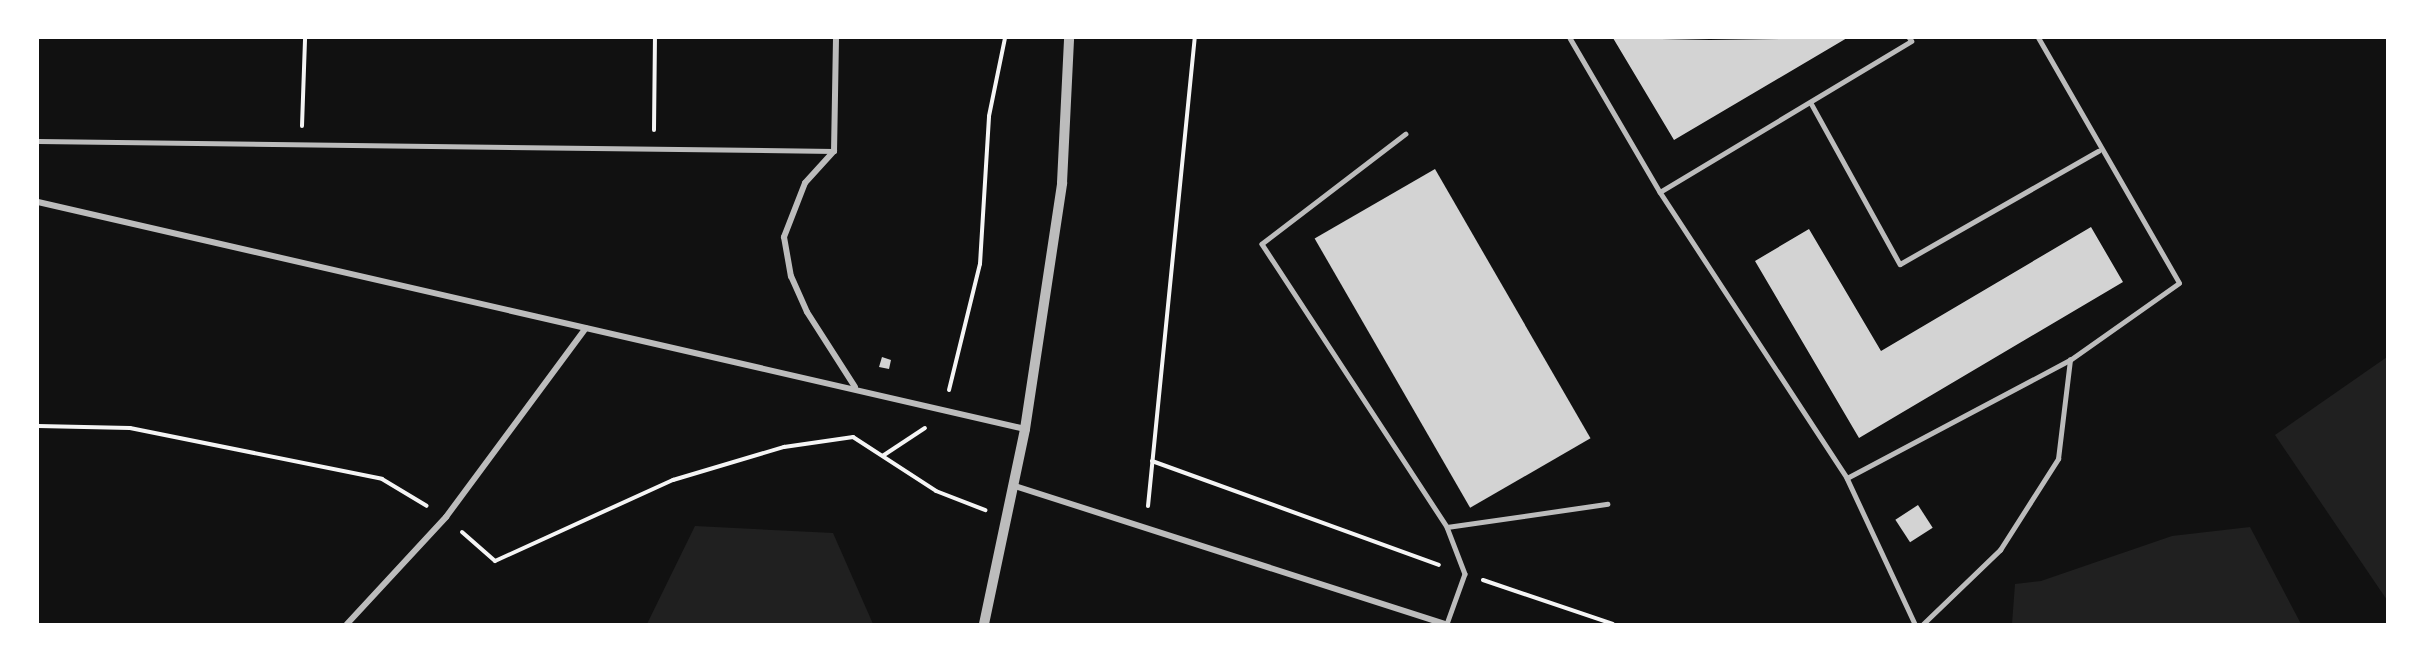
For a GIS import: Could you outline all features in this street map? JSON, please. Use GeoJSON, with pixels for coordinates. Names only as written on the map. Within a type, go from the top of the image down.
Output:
{"type":"FeatureCollection","features":[{"type":"Feature","properties":{"kind":"street"},"geometry":{"type":"LineString","coordinates":[[836,38],[834,151],[805,183],[784,237],[791,276],[807,312],[855,387]]}},
{"type":"Feature","properties":{"kind":"street"},"geometry":{"type":"LineString","coordinates":[[984,624],[1015,486],[1062,183],[1069,38]]}},
{"type":"Feature","properties":{"kind":"street"},"geometry":{"type":"LineString","coordinates":[[38,202],[586,328],[855,387],[1025,429]]}},
{"type":"Feature","properties":{"kind":"street"},"geometry":{"type":"LineString","coordinates":[[348,624],[446,517],[586,328]]}},
{"type":"Feature","properties":{"kind":"street"},"geometry":{"type":"LineString","coordinates":[[1015,486],[1446,624]]}},
{"type":"Feature","properties":{"kind":"lane"},"geometry":{"type":"LineString","coordinates":[[1570,38],[1660,192],[1847,478],[1915,624]]}},
{"type":"Feature","properties":{"kind":"lane"},"geometry":{"type":"LineString","coordinates":[[1660,192],[1811,103],[1911,41],[1909,38]]}},
{"type":"Feature","properties":{"kind":"lane"},"geometry":{"type":"LineString","coordinates":[[1847,478],[2070,360],[2179,283],[2098,151],[2038,38]]}},
{"type":"Feature","properties":{"kind":"lane"},"geometry":{"type":"LineString","coordinates":[[1811,103],[1900,264],[2098,151]]}},
{"type":"Feature","properties":{"kind":"lane"},"geometry":{"type":"LineString","coordinates":[[1406,134],[1262,244],[1446,527],[1465,574],[1446,624]]}},
{"type":"Feature","properties":{"kind":"lane"},"geometry":{"type":"LineString","coordinates":[[38,141],[834,151]]}},
{"type":"Feature","properties":{"kind":"lane"},"geometry":{"type":"LineString","coordinates":[[1923,624],[2000,550],[2058,459],[2070,360]]}},
{"type":"Feature","properties":{"kind":"lane"},"geometry":{"type":"LineString","coordinates":[[1446,527],[1607,504]]}},
{"type":"Feature","properties":{"kind":"path"},"geometry":{"type":"LineString","coordinates":[[302,144],[305,38]]}},
{"type":"Feature","properties":{"kind":"path"},"geometry":{"type":"LineString","coordinates":[[654,148],[655,38]]}},
{"type":"Feature","properties":{"kind":"path"},"geometry":{"type":"LineString","coordinates":[[884,455],[915,438],[944,409],[980,264],[989,116],[1005,38]]}},
{"type":"Feature","properties":{"kind":"path"},"geometry":{"type":"LineString","coordinates":[[1146,528],[1195,38]]}},
{"type":"Feature","properties":{"kind":"path"},"geometry":{"type":"LineString","coordinates":[[38,426],[130,428],[382,479],[446,517],[495,561],[673,480],[784,447],[853,437],[884,455],[936,491],[1009,518]]}},
{"type":"Feature","properties":{"kind":"path"},"geometry":{"type":"LineString","coordinates":[[1152,461],[1465,574],[1612,624]]}},
{"type":"Feature","properties":{"kind":"shaded area"},"geometry":{"type":"Polygon","coordinates":[[[2387,357],[2387,600],[2275,435],[2387,357]]]}},
{"type":"Feature","properties":{"kind":"shaded area"},"geometry":{"type":"Polygon","coordinates":[[[695,526],[833,533],[873,624],[647,624],[695,526]]]}},
{"type":"Feature","properties":{"kind":"shaded area"},"geometry":{"type":"Polygon","coordinates":[[[2250,527],[2301,624],[2012,624],[2015,584],[2041,581],[2172,536],[2250,527]]]}},
{"type":"Feature","properties":{"kind":"building"},"geometry":{"type":"Polygon","coordinates":[[[1613,38],[1710,40],[1847,38],[1674,140],[1613,38]]]}},
{"type":"Feature","properties":{"kind":"building"},"geometry":{"type":"Polygon","coordinates":[[[1435,169],[1590,438],[1470,508],[1315,238],[1435,169]]]}},
{"type":"Feature","properties":{"kind":"building"},"geometry":{"type":"Polygon","coordinates":[[[2091,227],[2123,282],[1859,438],[1755,261],[1809,229],[1881,351],[2091,227]]]}},
{"type":"Feature","properties":{"kind":"building"},"geometry":{"type":"Polygon","coordinates":[[[882,357],[891,360],[889,369],[879,367],[882,357]]]}},
{"type":"Feature","properties":{"kind":"building"},"geometry":{"type":"Polygon","coordinates":[[[1918,505],[1933,528],[1910,542],[1895,520],[1918,505]]]}}]}
